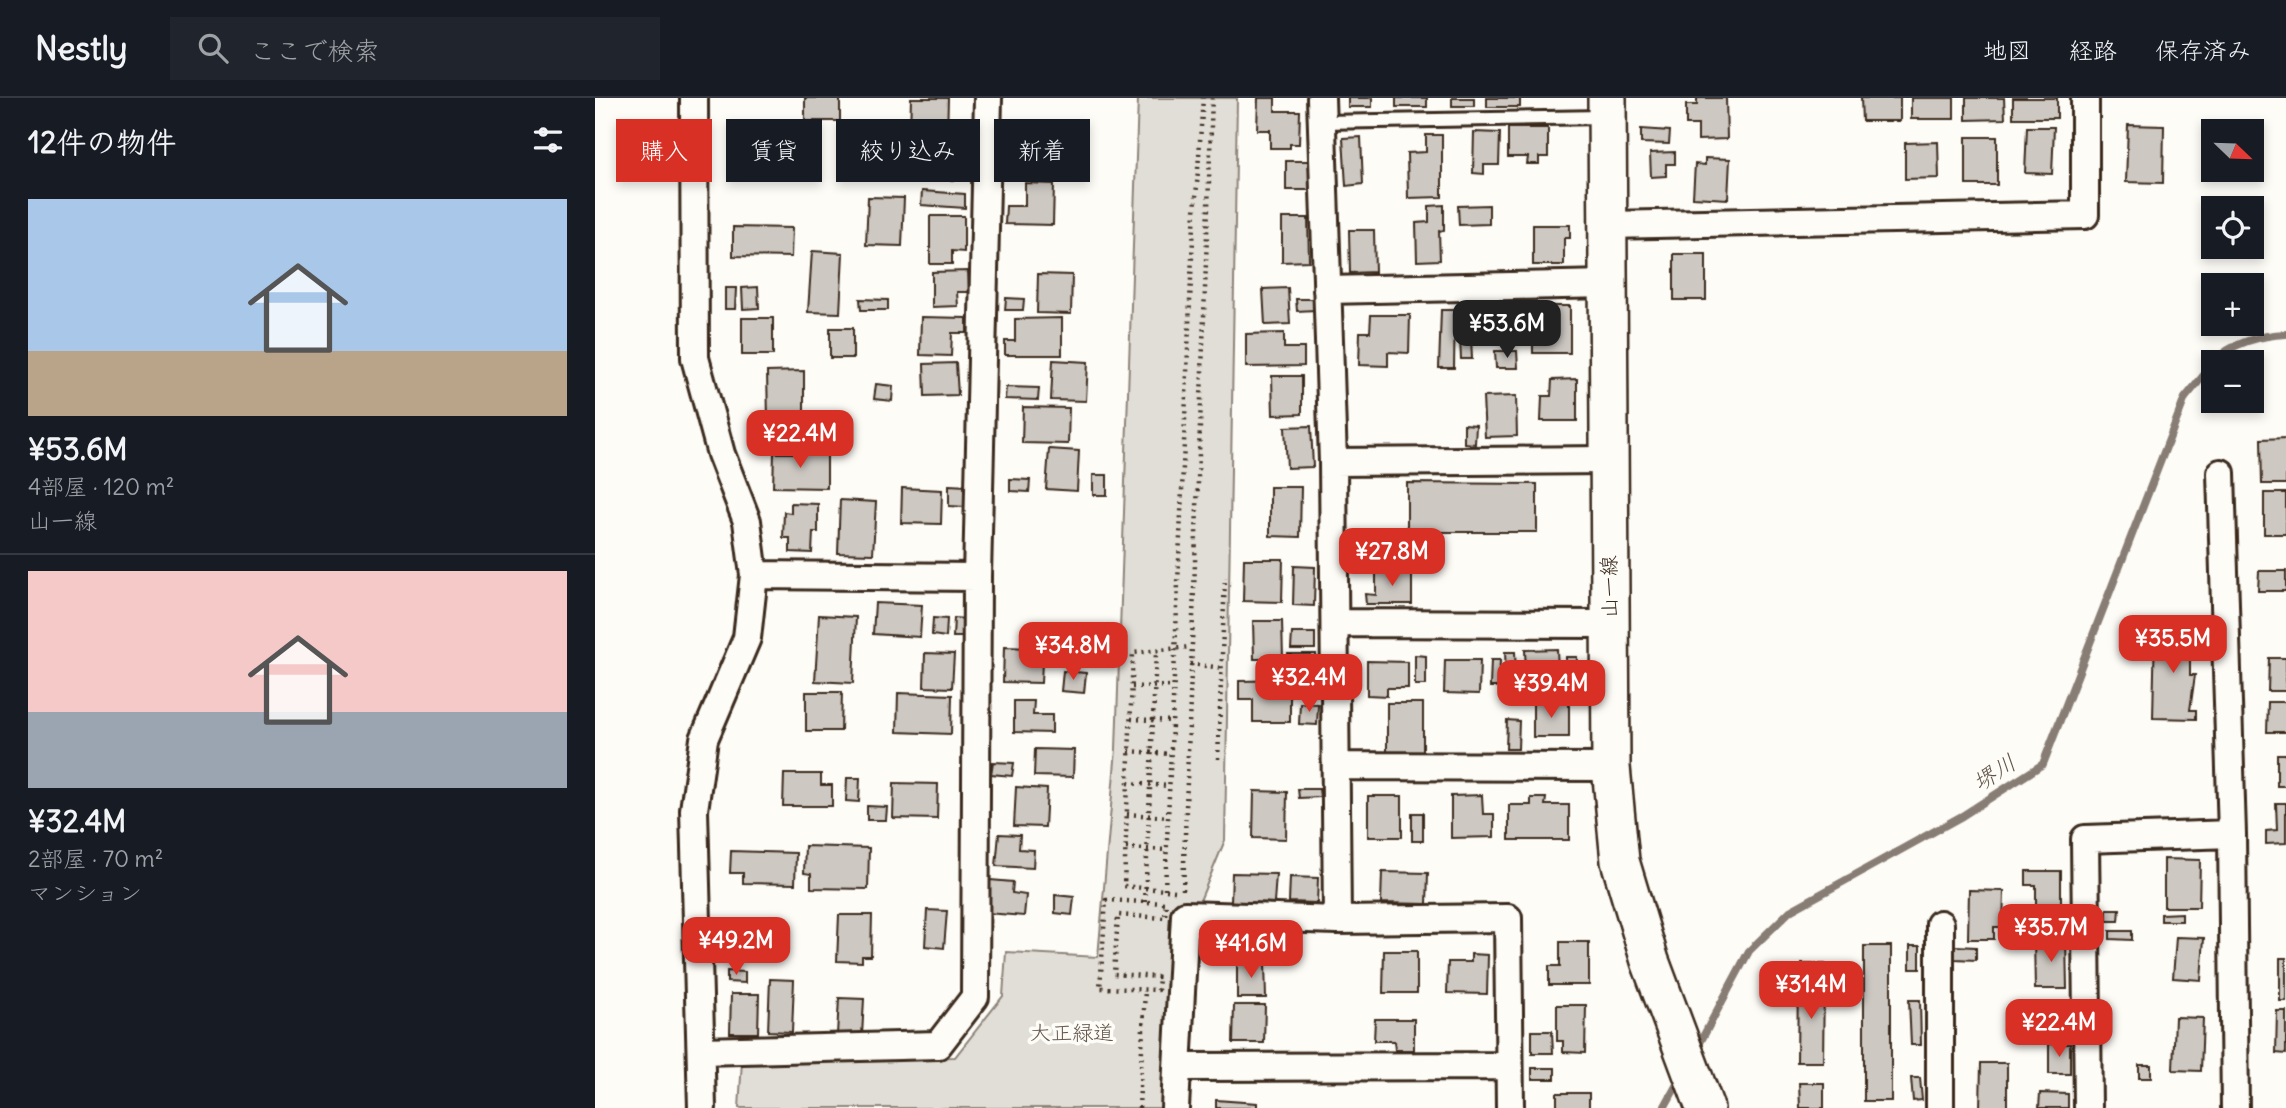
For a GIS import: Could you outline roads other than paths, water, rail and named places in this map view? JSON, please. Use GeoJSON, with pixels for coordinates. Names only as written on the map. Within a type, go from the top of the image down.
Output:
{"type":"FeatureCollection","features":[{"type":"Feature","properties":{"kind":"street"},"geometry":{"type":"LineString","coordinates":[[694,98],[695,358],[721,454],[747,521],[754,575],[747,638],[704,739],[694,810],[702,1108]]}},
{"type":"Feature","properties":{"kind":"street"},"geometry":{"type":"LineString","coordinates":[[701,1051],[939,1045],[975,997],[977,577],[988,98]]}},
{"type":"Feature","properties":{"kind":"street"},"geometry":{"type":"LineString","coordinates":[[1608,225],[2085,215],[2085,98]]}},
{"type":"Feature","properties":{"kind":"street","name":"山一線"},"geometry":{"type":"LineString","coordinates":[[1607,107],[1611,766],[1620,861],[1650,961],[1705,1108]]}},
{"type":"Feature","properties":{"kind":"street"},"geometry":{"type":"LineString","coordinates":[[1322,110],[1336,623],[1337,920]]}},
{"type":"Feature","properties":{"kind":"street"},"geometry":{"type":"LineString","coordinates":[[1327,290],[1608,284]]}},
{"type":"Feature","properties":{"kind":"street"},"geometry":{"type":"LineString","coordinates":[[1333,462],[1608,460]]}},
{"type":"Feature","properties":{"kind":"street"},"geometry":{"type":"LineString","coordinates":[[2221,473],[2232,834],[2235,1108]]}},
{"type":"Feature","properties":{"kind":"street"},"geometry":{"type":"LineString","coordinates":[[754,575],[977,577]]}},
{"type":"Feature","properties":{"kind":"street"},"geometry":{"type":"LineString","coordinates":[[1336,623],[1610,624]]}},
{"type":"Feature","properties":{"kind":"street"},"geometry":{"type":"LineString","coordinates":[[1338,766],[1611,766]]}},
{"type":"Feature","properties":{"kind":"street"},"geometry":{"type":"LineString","coordinates":[[2088,1108],[2085,839],[2232,834]]}},
{"type":"Feature","properties":{"kind":"street"},"geometry":{"type":"LineString","coordinates":[[1175,1108],[1184,904],[1337,920],[1508,918],[1510,1108]]}},
{"type":"Feature","properties":{"kind":"street"},"geometry":{"type":"LineString","coordinates":[[1940,924],[1940,1108]]}},
{"type":"Feature","properties":{"kind":"street"},"geometry":{"type":"LineString","coordinates":[[1177,1067],[1509,1066]]}},
{"type":"Feature","properties":{"kind":"lane"},"geometry":{"type":"LineString","coordinates":[[1322,110],[1607,107]]}},
{"type":"Feature","properties":{"kind":"waterway","name":"堺川"},"geometry":{"type":"LineString","coordinates":[[2229,350],[2247,341],[2286,334]]}},
{"type":"Feature","properties":{"kind":"waterway","name":"堺川"},"geometry":{"type":"LineString","coordinates":[[1696,1050],[1749,951],[1790,911],[1962,816],[2043,764],[2185,398],[2201,379]]}},
{"type":"Feature","properties":{"kind":"waterway","name":"堺川"},"geometry":{"type":"LineString","coordinates":[[1664,1108],[1681,1077]]}},
{"type":"Feature","properties":{"kind":"park label","name":"大正緑道"},"geometry":{"type":"Point","coordinates":[1072,1032]}}]}
